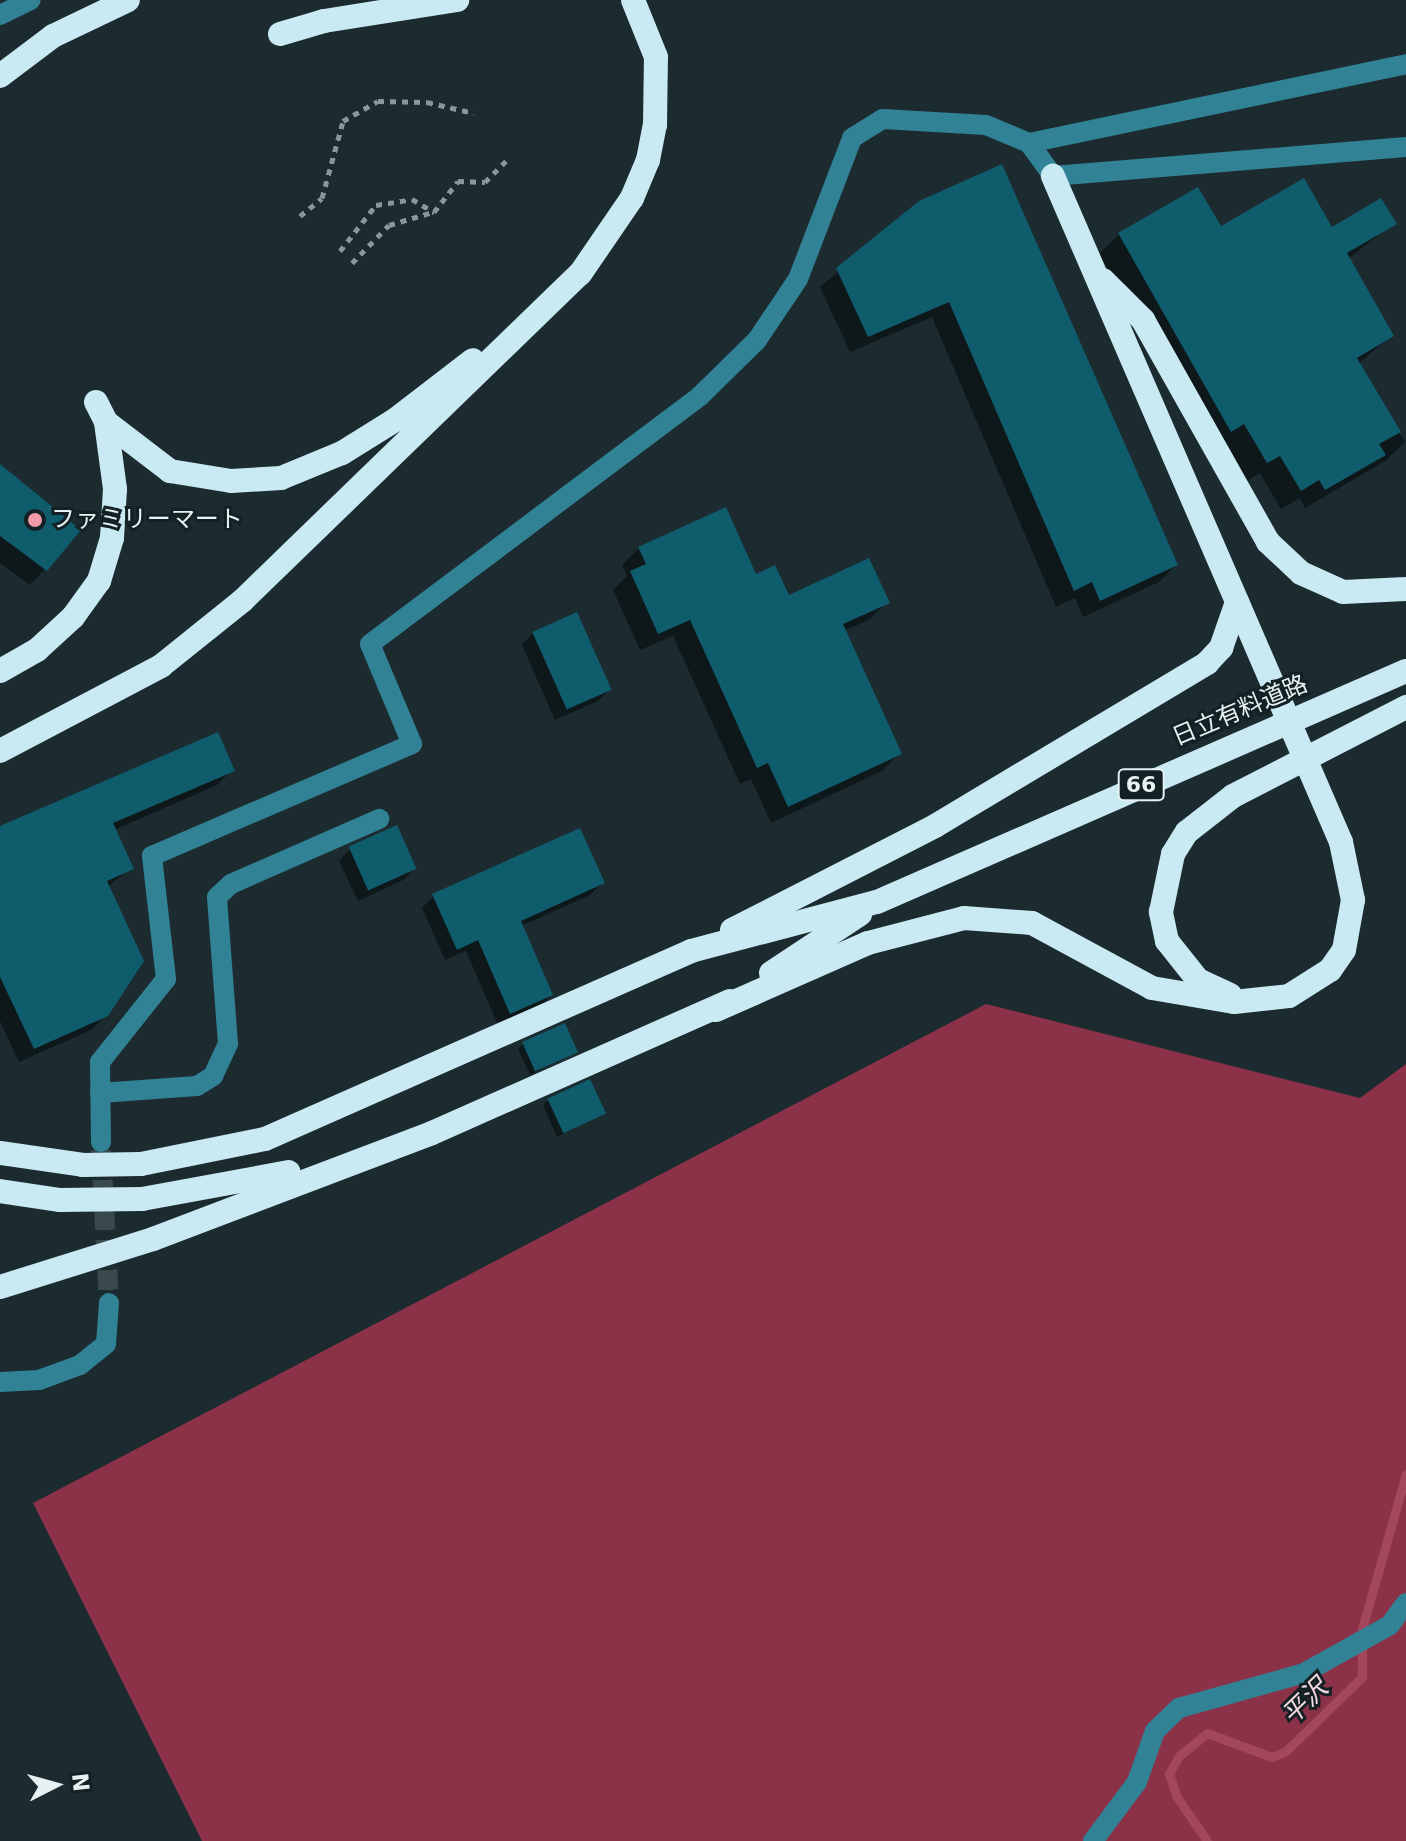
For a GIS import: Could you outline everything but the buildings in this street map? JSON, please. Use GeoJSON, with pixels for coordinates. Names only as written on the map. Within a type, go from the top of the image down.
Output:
{"type":"FeatureCollection","features":[{"type":"Feature","properties":{"kind":"highway"},"geometry":{"type":"LineString","coordinates":[[0,76],[53,36],[128,0]]}},
{"type":"Feature","properties":{"kind":"highway"},"geometry":{"type":"LineString","coordinates":[[280,34],[324,21],[457,0]]}},
{"type":"Feature","properties":{"kind":"highway"},"geometry":{"type":"LineString","coordinates":[[0,751],[161,666],[242,601],[580,274],[616,228],[648,160],[658,90],[656,57],[633,0]]}},
{"type":"Feature","properties":{"kind":"highway"},"geometry":{"type":"LineString","coordinates":[[0,1287],[153,1239],[358,1158],[432,1133],[911,928],[991,917],[1054,931],[1152,988],[1193,998],[1264,1002],[1289,996],[1330,970],[1352,927],[1349,872],[1322,796],[1053,176]]}},
{"type":"Feature","properties":{"kind":"highway"},"geometry":{"type":"LineString","coordinates":[[1092,270],[1143,320],[1268,542],[1301,573],[1343,592],[1406,589]]}},
{"type":"Feature","properties":{"kind":"highway"},"geometry":{"type":"LineString","coordinates":[[0,671],[37,650],[64,625],[99,581],[112,538],[115,489],[101,412],[170,471],[231,481],[281,478],[342,453],[395,420],[477,357],[509,344]]}},
{"type":"Feature","properties":{"kind":"highway"},"geometry":{"type":"LineString","coordinates":[[0,1153],[69,1164],[141,1164],[265,1139],[691,951],[935,826],[1207,663],[1221,648],[1237,602]]}},
{"type":"Feature","properties":{"kind":"highway","name":"日立有料道路"},"geometry":{"type":"LineString","coordinates":[[877,902],[1406,671]]}},
{"type":"Feature","properties":{"kind":"highway"},"geometry":{"type":"LineString","coordinates":[[1264,1002],[1198,980],[1174,952],[1161,912],[1173,854],[1208,813],[1233,796],[1406,707]]}},
{"type":"Feature","properties":{"kind":"highway"},"geometry":{"type":"LineString","coordinates":[[691,951],[877,902]]}},
{"type":"Feature","properties":{"kind":"highway"},"geometry":{"type":"LineString","coordinates":[[716,1010],[877,902]]}},
{"type":"Feature","properties":{"kind":"highway"},"geometry":{"type":"LineString","coordinates":[[0,1191],[60,1200],[142,1199],[358,1158]]}},
{"type":"Feature","properties":{"kind":"street"},"geometry":{"type":"LineString","coordinates":[[0,15],[31,0]]}},
{"type":"Feature","properties":{"kind":"street"},"geometry":{"type":"LineString","coordinates":[[1029,143],[1406,64]]}},
{"type":"Feature","properties":{"kind":"street"},"geometry":{"type":"LineString","coordinates":[[101,1142],[100,1062],[166,979],[152,856],[412,744],[370,644],[700,396],[757,340],[798,279],[852,138],[883,119],[933,118],[986,125],[1029,143],[1053,176],[1406,147]]}},
{"type":"Feature","properties":{"kind":"street"},"geometry":{"type":"LineString","coordinates":[[100,1093],[197,1086],[213,1076],[228,1044],[217,897],[231,884],[379,819]]}},
{"type":"Feature","properties":{"kind":"street"},"geometry":{"type":"LineString","coordinates":[[0,1382],[39,1380],[80,1365],[106,1344],[109,1303]]}},
{"type":"Feature","properties":{"kind":"street"},"geometry":{"type":"LineString","coordinates":[[1093,1841],[1137,1782],[1155,1731],[1179,1708],[1304,1673],[1390,1625],[1406,1603]]}},
{"type":"Feature","properties":{"kind":"path"},"geometry":{"type":"LineString","coordinates":[[300,216],[322,198],[343,121],[378,101],[427,102],[474,113]]}},
{"type":"Feature","properties":{"kind":"path"},"geometry":{"type":"LineString","coordinates":[[352,263],[389,225],[434,212],[458,181],[485,182],[507,160]]}},
{"type":"Feature","properties":{"kind":"path"},"geometry":{"type":"LineString","coordinates":[[340,251],[376,205],[412,199],[434,212]]}},
{"type":"Feature","properties":{"kind":"shaded area"},"geometry":{"type":"Polygon","coordinates":[[[986,1004],[1360,1098],[1406,1064],[1406,1841],[202,1841],[33,1503],[986,1004]]]}},
{"type":"Feature","properties":{"kind":"waterway","name":"平沢"},"geometry":{"type":"LineString","coordinates":[[1207,1841],[1177,1797],[1169,1774],[1179,1756],[1207,1733],[1272,1757],[1286,1751],[1362,1677],[1362,1629],[1406,1474]]}},
{"type":"Feature","properties":{"kind":"tunnel"},"geometry":{"type":"LineString","coordinates":[[101,1150],[109,1303]]}},
{"type":"Feature","properties":{"kind":"place","name":"ファミリーマート"},"geometry":{"type":"Point","coordinates":[35,520]}}]}
